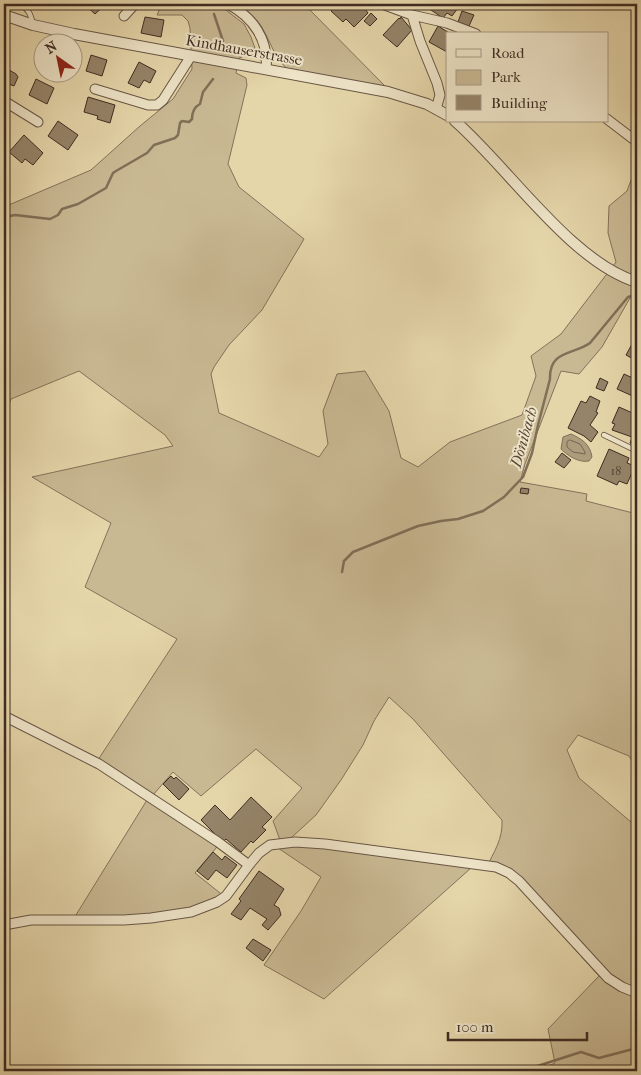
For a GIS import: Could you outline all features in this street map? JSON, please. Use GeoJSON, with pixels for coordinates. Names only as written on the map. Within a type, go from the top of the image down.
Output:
{"type":"FeatureCollection","features":[{"type":"Feature","properties":{"kind":"street"},"geometry":{"type":"LineString","coordinates":[[124,16],[135,4]]}},
{"type":"Feature","properties":{"kind":"street"},"geometry":{"type":"LineString","coordinates":[[228,4],[245,15],[258,30],[266,51],[266,69]]}},
{"type":"Feature","properties":{"kind":"street"},"geometry":{"type":"LineString","coordinates":[[382,4],[403,7],[412,15],[470,32]]}},
{"type":"Feature","properties":{"kind":"street","name":"Kindhauserstrasse"},"geometry":{"type":"LineString","coordinates":[[4,15],[33,25],[74,34],[388,92],[436,108],[446,114]]}},
{"type":"Feature","properties":{"kind":"street"},"geometry":{"type":"LineString","coordinates":[[412,15],[437,83],[440,95],[436,108]]}},
{"type":"Feature","properties":{"kind":"street"},"geometry":{"type":"LineString","coordinates":[[95,89],[148,105],[157,105],[163,100],[190,56]]}},
{"type":"Feature","properties":{"kind":"street"},"geometry":{"type":"LineString","coordinates":[[4,101],[38,122]]}},
{"type":"Feature","properties":{"kind":"street"},"geometry":{"type":"LineString","coordinates":[[608,121],[637,142]]}},
{"type":"Feature","properties":{"kind":"street"},"geometry":{"type":"LineString","coordinates":[[456,122],[560,229],[580,247],[598,262],[625,278],[637,282]]}},
{"type":"Feature","properties":{"kind":"street"},"geometry":{"type":"LineString","coordinates":[[4,716],[99,764],[210,837],[249,866]]}},
{"type":"Feature","properties":{"kind":"street"},"geometry":{"type":"LineString","coordinates":[[4,925],[30,920],[142,919],[191,912],[217,902],[226,896],[259,852],[270,845],[295,842],[325,844],[496,867],[519,881],[608,978],[622,987],[637,993]]}},
{"type":"Feature","properties":{"kind":"lane"},"geometry":{"type":"LineString","coordinates":[[21,4],[32,15],[33,25]]}},
{"type":"Feature","properties":{"kind":"lane"},"geometry":{"type":"LineString","coordinates":[[604,435],[637,451]]}},
{"type":"Feature","properties":{"kind":"green space"},"geometry":{"type":"Polygon","coordinates":[[[162,4],[218,4],[244,24],[255,48],[248,55],[239,58],[236,73],[246,78],[247,85],[228,164],[239,187],[304,239],[262,310],[229,345],[214,367],[211,374],[219,413],[319,457],[328,444],[323,411],[337,374],[365,371],[389,411],[401,458],[418,467],[450,442],[522,415],[536,376],[531,356],[561,334],[616,262],[608,233],[609,206],[627,191],[637,164],[637,292],[630,298],[602,347],[579,374],[561,371],[525,464],[520,482],[587,494],[586,501],[637,514],[637,769],[629,756],[578,735],[567,750],[579,778],[637,827],[637,1071],[536,1071],[555,1063],[548,1029],[599,976],[517,885],[503,874],[486,868],[499,839],[502,820],[413,719],[389,697],[374,721],[363,745],[341,780],[316,815],[291,838],[471,868],[324,999],[264,965],[301,911],[321,877],[275,846],[280,840],[273,821],[302,788],[256,749],[201,796],[173,772],[153,795],[222,841],[195,873],[225,897],[190,914],[71,923],[147,800],[94,766],[177,639],[85,587],[111,523],[32,477],[173,446],[165,435],[79,371],[11,399],[4,417],[4,207],[91,170],[173,99],[192,69],[190,28],[188,21],[182,15],[157,15],[162,4]]]}},
{"type":"Feature","properties":{"kind":"green space"},"geometry":{"type":"Polygon","coordinates":[[[237,4],[304,4],[386,87],[286,68],[281,63],[259,22],[237,4]]]}},
{"type":"Feature","properties":{"kind":"water"},"geometry":{"type":"Polygon","coordinates":[[[571,434],[587,445],[592,457],[589,461],[581,461],[574,458],[561,449],[563,437],[571,434]]]}},
{"type":"Feature","properties":{"kind":"building"},"geometry":{"type":"Polygon","coordinates":[[[84,4],[106,4],[95,14],[84,4]]]}},
{"type":"Feature","properties":{"kind":"building"},"geometry":{"type":"Polygon","coordinates":[[[331,4],[366,4],[368,6],[365,9],[368,13],[354,27],[346,19],[343,22],[331,11],[334,7],[331,4]]]}},
{"type":"Feature","properties":{"kind":"building"},"geometry":{"type":"Polygon","coordinates":[[[422,4],[460,5],[452,16],[447,13],[443,18],[422,4]]]}},
{"type":"Feature","properties":{"kind":"building"},"geometry":{"type":"Polygon","coordinates":[[[462,11],[474,15],[469,26],[458,22],[462,11]]]}},
{"type":"Feature","properties":{"kind":"building"},"geometry":{"type":"Polygon","coordinates":[[[371,13],[377,19],[370,26],[364,21],[371,13]]]}},
{"type":"Feature","properties":{"kind":"building"},"geometry":{"type":"Polygon","coordinates":[[[145,17],[164,20],[161,37],[141,33],[145,17]]]}},
{"type":"Feature","properties":{"kind":"building"},"geometry":{"type":"Polygon","coordinates":[[[401,17],[412,30],[397,47],[383,35],[401,17]]]}},
{"type":"Feature","properties":{"kind":"building"},"geometry":{"type":"Polygon","coordinates":[[[438,26],[448,32],[446,32],[446,51],[429,42],[438,26]]]}},
{"type":"Feature","properties":{"kind":"building"},"geometry":{"type":"Polygon","coordinates":[[[91,55],[107,60],[102,76],[86,71],[91,55]]]}},
{"type":"Feature","properties":{"kind":"building"},"geometry":{"type":"Polygon","coordinates":[[[139,62],[156,71],[150,83],[144,80],[139,88],[128,83],[139,62]]]}},
{"type":"Feature","properties":{"kind":"building"},"geometry":{"type":"Polygon","coordinates":[[[6,68],[18,77],[14,86],[6,83],[4,86],[4,70],[6,68]]]}},
{"type":"Feature","properties":{"kind":"building"},"geometry":{"type":"Polygon","coordinates":[[[35,82],[42,82],[54,88],[47,104],[29,95],[35,82]]]}},
{"type":"Feature","properties":{"kind":"building"},"geometry":{"type":"Polygon","coordinates":[[[88,97],[115,105],[110,123],[97,119],[98,116],[84,112],[88,97]]]}},
{"type":"Feature","properties":{"kind":"building"},"geometry":{"type":"Polygon","coordinates":[[[58,121],[78,135],[68,150],[48,136],[58,121]]]}},
{"type":"Feature","properties":{"kind":"building"},"geometry":{"type":"Polygon","coordinates":[[[24,135],[43,153],[33,165],[25,159],[22,163],[9,152],[24,135]]]}},
{"type":"Feature","properties":{"kind":"building"},"geometry":{"type":"Polygon","coordinates":[[[637,335],[637,361],[626,355],[637,335]]]}},
{"type":"Feature","properties":{"kind":"building"},"geometry":{"type":"Polygon","coordinates":[[[624,374],[637,380],[637,398],[617,389],[624,374]]]}},
{"type":"Feature","properties":{"kind":"building"},"geometry":{"type":"Polygon","coordinates":[[[600,378],[608,382],[604,391],[596,388],[600,378]]]}},
{"type":"Feature","properties":{"kind":"building"},"geometry":{"type":"Polygon","coordinates":[[[590,396],[600,401],[596,412],[598,413],[590,425],[598,432],[591,442],[568,428],[581,401],[586,403],[590,396]]]}},
{"type":"Feature","properties":{"kind":"building"},"geometry":{"type":"Polygon","coordinates":[[[619,407],[637,415],[637,425],[632,437],[612,430],[615,424],[612,423],[619,407]]]}},
{"type":"Feature","properties":{"kind":"building"},"geometry":{"type":"Polygon","coordinates":[[[634,433],[637,435],[637,446],[630,443],[634,433]]]}},
{"type":"Feature","properties":{"kind":"building"},"geometry":{"type":"Polygon","coordinates":[[[609,449],[629,458],[627,463],[635,466],[627,484],[619,481],[617,485],[597,476],[609,449]]]}},
{"type":"Feature","properties":{"kind":"building"},"geometry":{"type":"Polygon","coordinates":[[[562,453],[571,460],[564,468],[555,462],[562,453]]]}},
{"type":"Feature","properties":{"kind":"building"},"geometry":{"type":"Polygon","coordinates":[[[521,488],[529,489],[528,494],[520,493],[521,488]]]}},
{"type":"Feature","properties":{"kind":"building"},"geometry":{"type":"Polygon","coordinates":[[[171,776],[174,779],[176,777],[189,789],[179,800],[163,784],[171,776]]]}},
{"type":"Feature","properties":{"kind":"building"},"geometry":{"type":"Polygon","coordinates":[[[251,797],[272,817],[262,827],[266,830],[253,843],[251,841],[241,852],[226,839],[223,842],[201,820],[215,805],[230,820],[251,797]]]}},
{"type":"Feature","properties":{"kind":"building"},"geometry":{"type":"Polygon","coordinates":[[[213,852],[222,860],[225,856],[237,865],[227,878],[216,870],[208,880],[197,871],[213,852]]]}},
{"type":"Feature","properties":{"kind":"building"},"geometry":{"type":"Polygon","coordinates":[[[259,871],[284,889],[274,905],[279,908],[281,915],[268,930],[262,925],[267,919],[250,908],[241,920],[231,914],[259,871]]]}},
{"type":"Feature","properties":{"kind":"building"},"geometry":{"type":"Polygon","coordinates":[[[253,939],[271,950],[263,961],[246,948],[253,939]]]}},
{"type":"Feature","properties":{"kind":"waterway"},"geometry":{"type":"LineString","coordinates":[[214,14],[223,41]]}},
{"type":"Feature","properties":{"kind":"waterway"},"geometry":{"type":"LineString","coordinates":[[4,217],[15,215],[50,219],[58,215],[62,209],[78,204],[106,188],[113,173],[147,153],[154,145],[175,138],[178,135],[180,123],[182,121],[189,122],[192,119],[192,114],[200,104],[203,92],[213,79]]}},
{"type":"Feature","properties":{"kind":"waterway","name":"Dönibach"},"geometry":{"type":"LineString","coordinates":[[342,572],[344,561],[353,552],[418,526],[458,519],[483,511],[504,497],[523,477],[532,453],[553,363],[563,355],[590,343],[628,297],[637,293]]}},
{"type":"Feature","properties":{"kind":"waterway"},"geometry":{"type":"LineString","coordinates":[[522,1071],[581,1052],[599,1058],[637,1048]]}}]}
